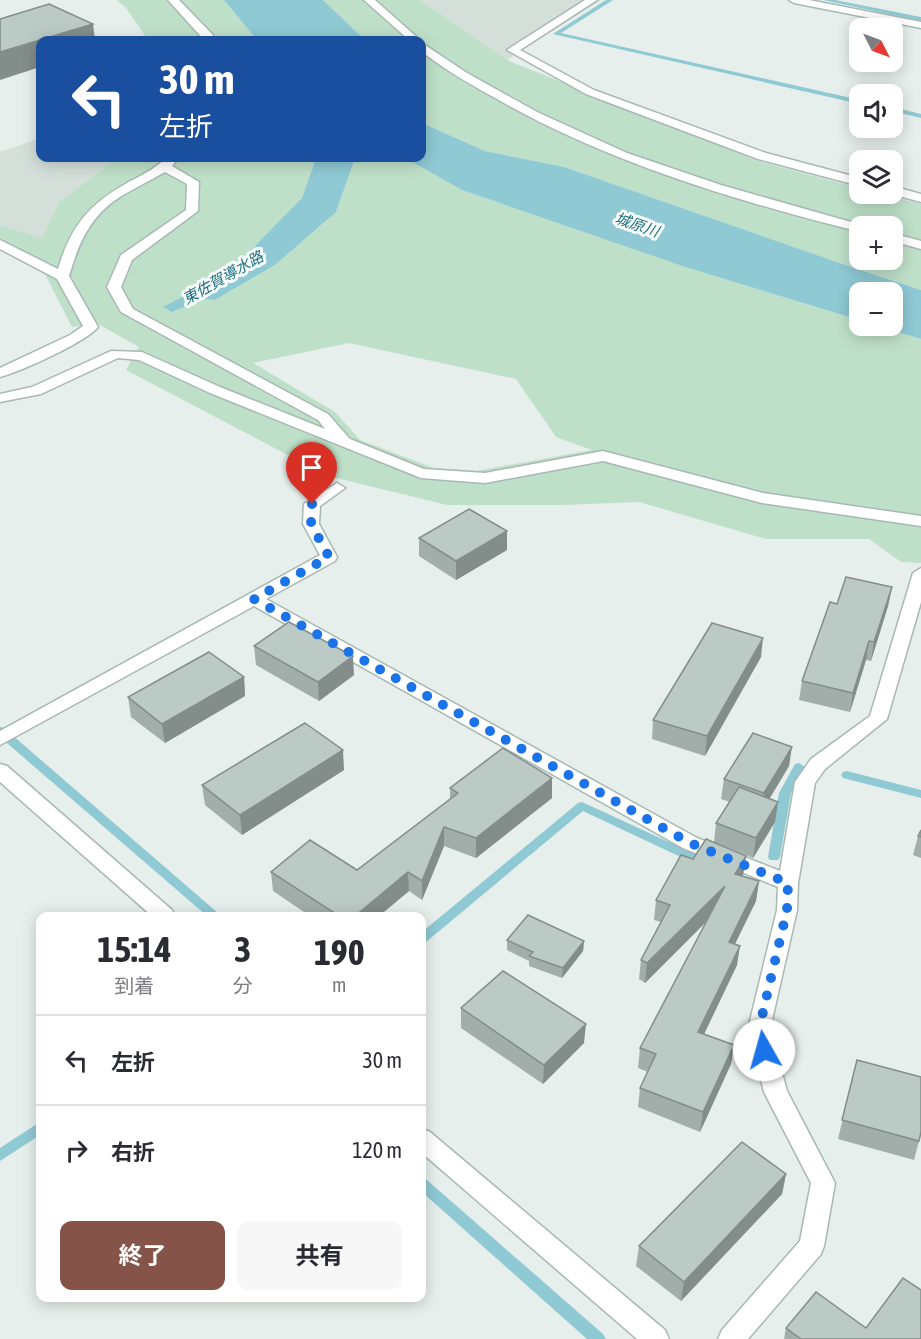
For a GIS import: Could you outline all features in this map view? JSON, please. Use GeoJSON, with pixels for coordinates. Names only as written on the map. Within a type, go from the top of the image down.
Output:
{"type":"FeatureCollection","features":[{"type":"Feature","properties":{"kind":"street"},"geometry":{"type":"LineString","coordinates":[[173,0],[208,36]]}},
{"type":"Feature","properties":{"kind":"street"},"geometry":{"type":"LineString","coordinates":[[369,0],[410,36]]}},
{"type":"Feature","properties":{"kind":"street"},"geometry":{"type":"LineString","coordinates":[[592,0],[512,50],[590,92],[762,156],[849,179]]}},
{"type":"Feature","properties":{"kind":"street"},"geometry":{"type":"LineString","coordinates":[[794,0],[921,25]]}},
{"type":"Feature","properties":{"kind":"street"},"geometry":{"type":"LineString","coordinates":[[426,50],[437,60],[518,108],[624,156],[765,203],[849,225]]}},
{"type":"Feature","properties":{"kind":"street"},"geometry":{"type":"LineString","coordinates":[[62,276],[72,241],[93,209],[169,162],[194,182],[192,211],[126,258],[114,287],[128,312],[323,417],[346,445]]}},
{"type":"Feature","properties":{"kind":"street"},"geometry":{"type":"LineString","coordinates":[[903,193],[921,198]]}},
{"type":"Feature","properties":{"kind":"street"},"geometry":{"type":"LineString","coordinates":[[903,240],[921,245]]}},
{"type":"Feature","properties":{"kind":"street"},"geometry":{"type":"LineString","coordinates":[[0,244],[62,276],[92,327],[75,338],[0,373]]}},
{"type":"Feature","properties":{"kind":"street"},"geometry":{"type":"LineString","coordinates":[[0,398],[36,390],[116,354],[142,356],[215,390],[346,445],[421,473],[485,478],[603,456],[762,498],[921,521]]}},
{"type":"Feature","properties":{"kind":"street"},"geometry":{"type":"LineString","coordinates":[[0,739],[329,557],[311,524],[312,504],[337,488]]}},
{"type":"Feature","properties":{"kind":"street"},"geometry":{"type":"LineString","coordinates":[[731,1339],[812,1246],[823,1183],[776,1092],[759,1029],[787,910],[788,883],[805,782],[818,764],[878,719],[921,573]]}},
{"type":"Feature","properties":{"kind":"street"},"geometry":{"type":"LineString","coordinates":[[254,599],[690,843],[788,883]]}},
{"type":"Feature","properties":{"kind":"street"},"geometry":{"type":"LineString","coordinates":[[0,771],[160,912]]}},
{"type":"Feature","properties":{"kind":"street"},"geometry":{"type":"LineString","coordinates":[[426,1142],[656,1339]]}},
{"type":"Feature","properties":{"kind":"shaded area"},"geometry":{"type":"Polygon","coordinates":[[[420,0],[601,0],[507,60],[420,0]]]}},
{"type":"Feature","properties":{"kind":"shaded area"},"geometry":{"type":"Polygon","coordinates":[[[36,139],[36,162],[112,162],[59,202],[42,238],[0,225],[0,152],[36,139]]]}},
{"type":"Feature","properties":{"kind":"green space"},"geometry":{"type":"Polygon","coordinates":[[[117,0],[224,0],[254,36],[145,36],[126,8],[117,0]]]}},
{"type":"Feature","properties":{"kind":"green space"},"geometry":{"type":"Polygon","coordinates":[[[323,0],[420,0],[507,60],[758,161],[849,185],[849,204],[903,204],[903,200],[921,204],[921,290],[903,284],[903,282],[860,270],[903,270],[903,216],[849,216],[849,266],[564,167],[485,151],[426,125],[426,36],[361,36],[323,0]]]}},
{"type":"Feature","properties":{"kind":"green space"},"geometry":{"type":"Polygon","coordinates":[[[112,162],[315,162],[302,198],[244,257],[189,287],[190,293],[172,312],[203,299],[215,300],[275,265],[336,212],[354,162],[412,162],[462,190],[685,267],[849,317],[849,336],[903,336],[903,334],[921,339],[921,563],[901,562],[869,539],[766,539],[639,502],[563,505],[447,505],[328,476],[126,370],[139,347],[98,324],[72,327],[45,274],[0,250],[0,225],[42,238],[59,202],[112,162]],[[349,343],[253,363],[335,412],[360,440],[434,468],[476,471],[592,450],[556,437],[516,379],[349,343]]]}},
{"type":"Feature","properties":{"kind":"water"},"geometry":{"type":"Polygon","coordinates":[[[224,0],[323,0],[361,36],[254,36],[224,0]]]}},
{"type":"Feature","properties":{"kind":"water","name":"城原川"},"geometry":{"type":"Polygon","coordinates":[[[426,125],[485,151],[564,167],[849,266],[849,270],[860,270],[897,282],[849,282],[849,317],[685,267],[462,190],[412,162],[426,162],[426,125]]]}},
{"type":"Feature","properties":{"kind":"water","name":"東佐賀導水路"},"geometry":{"type":"Polygon","coordinates":[[[315,162],[354,162],[336,212],[275,265],[215,300],[203,299],[172,312],[163,307],[190,293],[189,287],[244,257],[302,198],[315,162]]]}},
{"type":"Feature","properties":{"kind":"water"},"geometry":{"type":"Polygon","coordinates":[[[903,284],[921,290],[921,339],[903,334],[903,284]]]}},
{"type":"Feature","properties":{"kind":"building"},"geometry":{"type":"Polygon","coordinates":[[[49,4],[93,24],[53,36],[36,36],[36,41],[0,52],[0,19],[49,4]]]}},
{"type":"Feature","properties":{"kind":"building"},"geometry":{"type":"Polygon","coordinates":[[[469,509],[507,531],[456,561],[419,538],[469,509]]]}},
{"type":"Feature","properties":{"kind":"building"},"geometry":{"type":"Polygon","coordinates":[[[846,577],[892,587],[874,642],[869,641],[853,693],[802,681],[830,602],[837,604],[846,577]]]}},
{"type":"Feature","properties":{"kind":"building"},"geometry":{"type":"Polygon","coordinates":[[[289,622],[353,656],[318,682],[254,646],[289,622]]]}},
{"type":"Feature","properties":{"kind":"building"},"geometry":{"type":"Polygon","coordinates":[[[712,623],[763,638],[707,736],[653,720],[712,623]]]}},
{"type":"Feature","properties":{"kind":"building"},"geometry":{"type":"Polygon","coordinates":[[[209,652],[244,677],[162,724],[128,697],[209,652]]]}},
{"type":"Feature","properties":{"kind":"building"},"geometry":{"type":"Polygon","coordinates":[[[305,723],[343,750],[240,815],[202,785],[305,723]]]}},
{"type":"Feature","properties":{"kind":"building"},"geometry":{"type":"Polygon","coordinates":[[[753,733],[792,747],[764,793],[724,779],[753,733]]]}},
{"type":"Feature","properties":{"kind":"building"},"geometry":{"type":"Polygon","coordinates":[[[503,748],[552,778],[476,838],[444,827],[422,881],[408,872],[360,912],[333,912],[271,872],[310,840],[357,870],[458,793],[450,788],[503,748]]]}},
{"type":"Feature","properties":{"kind":"building"},"geometry":{"type":"Polygon","coordinates":[[[739,787],[778,802],[756,838],[716,823],[739,787]]]}},
{"type":"Feature","properties":{"kind":"building"},"geometry":{"type":"Polygon","coordinates":[[[706,839],[746,856],[735,874],[759,881],[729,942],[740,946],[698,1032],[734,1045],[703,1112],[640,1088],[656,1054],[640,1048],[725,886],[647,963],[641,960],[670,905],[656,900],[681,855],[693,859],[706,839]]]}},
{"type":"Feature","properties":{"kind":"building"},"geometry":{"type":"Polygon","coordinates":[[[528,915],[584,941],[563,968],[529,956],[533,952],[507,940],[528,915]]]}},
{"type":"Feature","properties":{"kind":"building"},"geometry":{"type":"Polygon","coordinates":[[[503,971],[586,1024],[544,1065],[461,1008],[503,971]]]}},
{"type":"Feature","properties":{"kind":"building"},"geometry":{"type":"Polygon","coordinates":[[[857,1060],[921,1077],[919,1141],[842,1120],[857,1060]]]}},
{"type":"Feature","properties":{"kind":"building"},"geometry":{"type":"Polygon","coordinates":[[[742,1142],[786,1174],[684,1282],[639,1246],[742,1142]]]}},
{"type":"Feature","properties":{"kind":"building"},"geometry":{"type":"Polygon","coordinates":[[[903,1278],[921,1290],[921,1339],[801,1339],[786,1328],[816,1292],[866,1328],[903,1278]]]}},
{"type":"Feature","properties":{"kind":"waterway"},"geometry":{"type":"LineString","coordinates":[[610,0],[556,34],[849,100]]}},
{"type":"Feature","properties":{"kind":"waterway"},"geometry":{"type":"LineString","coordinates":[[826,0],[921,19]]}},
{"type":"Feature","properties":{"kind":"waterway"},"geometry":{"type":"LineString","coordinates":[[903,112],[921,116]]}},
{"type":"Feature","properties":{"kind":"waterway"},"geometry":{"type":"LineString","coordinates":[[0,731],[209,912]]}},
{"type":"Feature","properties":{"kind":"waterway"},"geometry":{"type":"LineString","coordinates":[[774,857],[785,793],[799,767]]}},
{"type":"Feature","properties":{"kind":"waterway"},"geometry":{"type":"LineString","coordinates":[[847,775],[921,794]]}},
{"type":"Feature","properties":{"kind":"waterway"},"geometry":{"type":"LineString","coordinates":[[426,936],[582,806],[706,864]]}},
{"type":"Feature","properties":{"kind":"waterway"},"geometry":{"type":"LineString","coordinates":[[0,1155],[36,1131]]}},
{"type":"Feature","properties":{"kind":"waterway"},"geometry":{"type":"LineString","coordinates":[[426,1188],[598,1339]]}},
{"type":"Feature","properties":{"kind":"route"},"geometry":{"type":"LineString","coordinates":[[312,504],[311,524],[329,557],[254,599],[690,843],[788,883],[787,910],[759,1029],[764,1050]]}}]}
